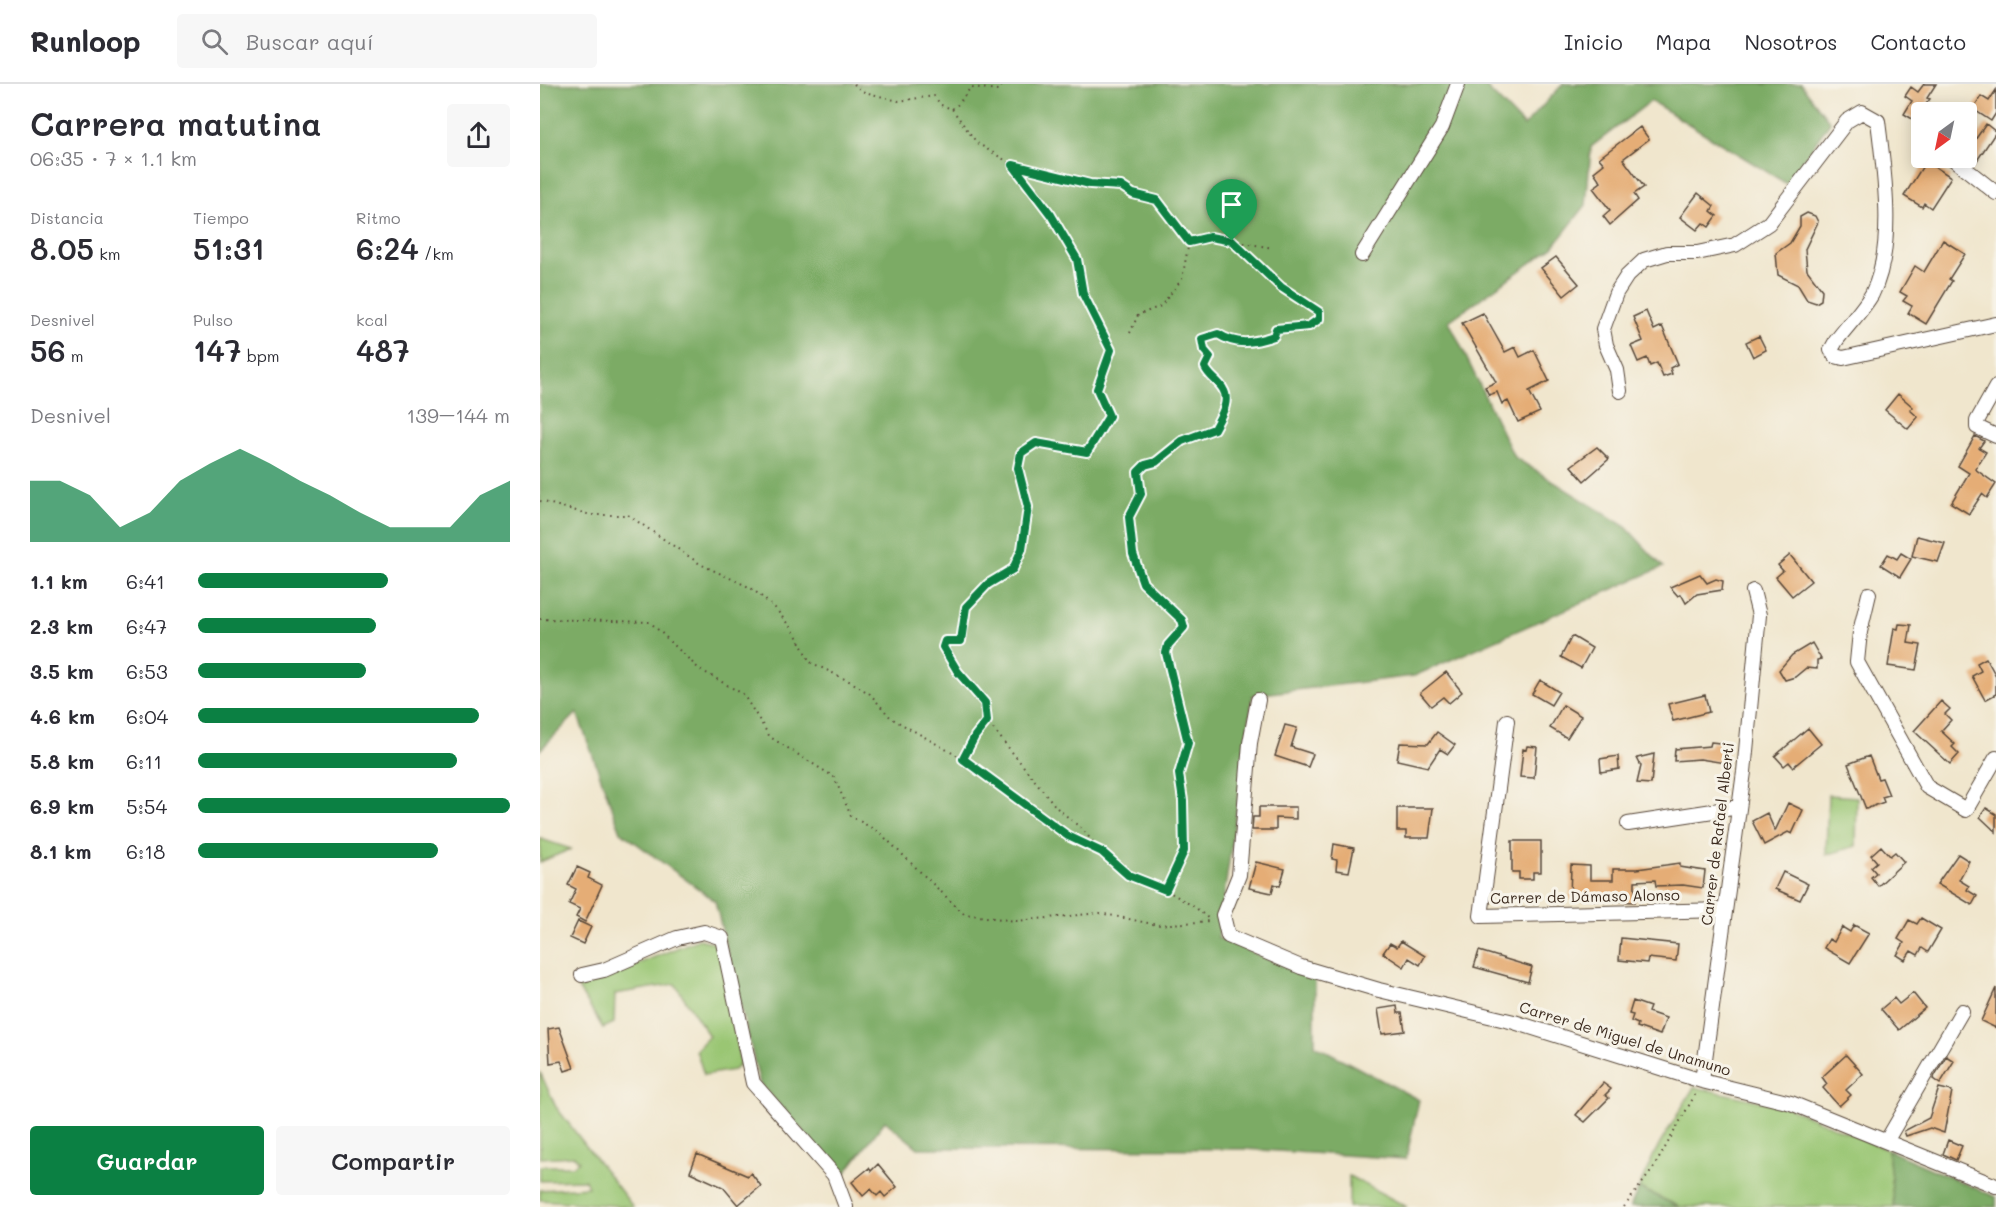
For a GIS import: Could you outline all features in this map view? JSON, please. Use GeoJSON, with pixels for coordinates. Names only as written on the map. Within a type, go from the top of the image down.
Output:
{"type":"FeatureCollection","features":[{"type":"Feature","properties":{"kind":"street"},"geometry":{"type":"LineString","coordinates":[[1362,255],[1442,127],[1458,84]]}},
{"type":"Feature","properties":{"kind":"street"},"geometry":{"type":"LineString","coordinates":[[1620,391],[1617,370],[1606,345],[1603,329],[1611,303],[1626,276],[1644,260],[1667,253],[1697,253],[1735,244],[1769,223],[1847,121],[1862,112],[1878,122],[1885,176],[1884,253],[1872,294],[1836,341],[1831,350],[1834,356],[1843,358],[1996,324]]}},
{"type":"Feature","properties":{"kind":"street"},"geometry":{"type":"LineString","coordinates":[[1965,168],[1996,193]]}},
{"type":"Feature","properties":{"kind":"street"},"geometry":{"type":"LineString","coordinates":[[1996,387],[1977,421],[1977,427],[1996,436]]}},
{"type":"Feature","properties":{"kind":"street","name":"Carrer de Rafael Alberti"},"geometry":{"type":"LineString","coordinates":[[1702,1081],[1739,807],[1759,615],[1753,591]]}},
{"type":"Feature","properties":{"kind":"street"},"geometry":{"type":"LineString","coordinates":[[1869,594],[1860,632],[1857,662],[1927,787],[1966,810],[1996,758]]}},
{"type":"Feature","properties":{"kind":"street","name":"Carrer de Miguel de Unamuno"},"geometry":{"type":"LineString","coordinates":[[1258,700],[1250,743],[1239,875],[1223,915],[1228,936],[1301,967],[1350,982],[1514,1022],[1702,1081],[1791,1103],[1996,1186]]}},
{"type":"Feature","properties":{"kind":"street","name":"Carrer de Dámaso Alonso"},"geometry":{"type":"LineString","coordinates":[[1507,721],[1480,916],[1725,910]]}},
{"type":"Feature","properties":{"kind":"street"},"geometry":{"type":"LineString","coordinates":[[1628,824],[1739,807]]}},
{"type":"Feature","properties":{"kind":"street"},"geometry":{"type":"LineString","coordinates":[[582,975],[604,970],[677,938],[704,932],[722,938],[753,1083],[834,1175],[846,1207]]}},
{"type":"Feature","properties":{"kind":"street"},"geometry":{"type":"LineString","coordinates":[[1887,1140],[1962,1011]]}},
{"type":"Feature","properties":{"kind":"path"},"geometry":{"type":"LineString","coordinates":[[854,84],[861,91],[898,101],[934,96],[941,105],[952,109],[978,143],[1013,165],[1090,184],[1121,186],[1133,194],[1157,200],[1189,242],[1182,279],[1161,306],[1138,315],[1130,333]]}},
{"type":"Feature","properties":{"kind":"path"},"geometry":{"type":"LineString","coordinates":[[952,109],[961,104],[965,93],[972,87],[998,90],[1003,84]]}},
{"type":"Feature","properties":{"kind":"path"},"geometry":{"type":"LineString","coordinates":[[540,619],[650,622],[699,669],[743,694],[770,737],[834,777],[851,816],[880,833],[964,914],[1016,921],[1100,913],[1157,925],[1211,921],[1196,908],[1166,890],[1128,875],[1102,852],[1082,829],[1057,808],[987,721],[985,703],[958,672],[943,647],[945,641],[961,641],[966,607],[988,584],[1013,569],[1022,549],[1028,507],[1018,468],[1021,453],[1036,443],[1087,452],[1109,416],[1097,389],[1111,350],[1083,294],[1077,259],[1051,215],[1013,165]]}},
{"type":"Feature","properties":{"kind":"path"},"geometry":{"type":"LineString","coordinates":[[1189,242],[1210,237],[1273,248]]}},
{"type":"Feature","properties":{"kind":"path"},"geometry":{"type":"LineString","coordinates":[[1166,890],[1184,851],[1183,801],[1179,774],[1188,743],[1166,653],[1168,645],[1184,627],[1182,620],[1143,583],[1133,554],[1129,517],[1141,494],[1138,472],[1145,465],[1156,462],[1182,441],[1214,429],[1226,405],[1223,389],[1209,377],[1205,367],[1210,357],[1204,350],[1202,339],[1218,334],[1229,341],[1249,344],[1274,336],[1276,329],[1309,326],[1319,319],[1319,312],[1281,287],[1232,241]]}},
{"type":"Feature","properties":{"kind":"path"},"geometry":{"type":"LineString","coordinates":[[540,501],[591,515],[628,515],[700,564],[751,588],[775,608],[795,633],[810,662],[870,694],[891,718],[963,759],[1068,836],[1102,852]]}},
{"type":"Feature","properties":{"kind":"path"},"geometry":{"type":"LineString","coordinates":[[963,759],[975,736],[987,721]]}},
{"type":"Feature","properties":{"kind":"path"},"geometry":{"type":"LineString","coordinates":[[1624,1207],[1653,1169],[1702,1081]]}},
{"type":"Feature","properties":{"kind":"green space"},"geometry":{"type":"Polygon","coordinates":[[[540,84],[1483,84],[1524,126],[1563,84],[1801,84],[1830,122],[1787,184],[1651,101],[1591,147],[1586,205],[1553,247],[1449,321],[1514,457],[1626,527],[1663,567],[1414,676],[1253,695],[1218,938],[1315,979],[1315,1045],[1419,1100],[1406,1159],[1243,1149],[918,1148],[885,1121],[843,1176],[760,1084],[715,901],[621,832],[577,713],[540,750],[540,84]]]}},
{"type":"Feature","properties":{"kind":"green space"},"geometry":{"type":"Polygon","coordinates":[[[1828,795],[1857,797],[1856,846],[1826,855],[1828,795]]]}},
{"type":"Feature","properties":{"kind":"green space"},"geometry":{"type":"Polygon","coordinates":[[[541,839],[571,849],[540,862],[541,839]]]}},
{"type":"Feature","properties":{"kind":"green space"},"geometry":{"type":"Polygon","coordinates":[[[699,939],[715,943],[727,975],[740,1064],[734,1070],[704,1075],[696,1050],[709,1036],[675,984],[615,994],[614,1023],[603,1028],[578,988],[699,939]]]}},
{"type":"Feature","properties":{"kind":"green space"},"geometry":{"type":"Polygon","coordinates":[[[540,1072],[556,1107],[633,1207],[540,1200],[540,1190],[588,1187],[585,1180],[540,1181],[540,1166],[573,1166],[579,1161],[574,1156],[540,1158],[540,1072]]]}},
{"type":"Feature","properties":{"kind":"green space"},"geometry":{"type":"Polygon","coordinates":[[[1694,1087],[1787,1107],[1888,1150],[1894,1207],[1680,1207],[1639,1188],[1655,1152],[1694,1087]]]}},
{"type":"Feature","properties":{"kind":"green space"},"geometry":{"type":"Polygon","coordinates":[[[1888,1150],[1996,1197],[1996,1207],[1894,1207],[1888,1150]]]}},
{"type":"Feature","properties":{"kind":"green space"},"geometry":{"type":"Polygon","coordinates":[[[1349,1176],[1407,1207],[1349,1207],[1349,1176]]]}},
{"type":"Feature","properties":{"kind":"green space"},"geometry":{"type":"Polygon","coordinates":[[[1639,1188],[1680,1207],[1630,1207],[1639,1188]]]}},
{"type":"Feature","properties":{"kind":"building"},"geometry":{"type":"Polygon","coordinates":[[[1924,84],[1936,84],[1927,98],[1930,99],[1928,102],[1911,102],[1905,96],[1911,87],[1918,92],[1924,84]]]}},
{"type":"Feature","properties":{"kind":"building"},"geometry":{"type":"Polygon","coordinates":[[[1996,90],[1996,113],[1991,121],[1977,112],[1977,102],[1981,96],[1989,101],[1996,90]]]}},
{"type":"Feature","properties":{"kind":"building"},"geometry":{"type":"Polygon","coordinates":[[[1911,103],[1911,118],[1904,114],[1911,103]]]}},
{"type":"Feature","properties":{"kind":"building"},"geometry":{"type":"Polygon","coordinates":[[[1986,124],[1996,132],[1977,160],[1977,137],[1986,124]]]}},
{"type":"Feature","properties":{"kind":"building"},"geometry":{"type":"Polygon","coordinates":[[[1640,127],[1649,139],[1623,159],[1644,187],[1634,194],[1638,200],[1610,225],[1603,216],[1610,210],[1593,188],[1601,182],[1594,172],[1604,164],[1599,158],[1640,127]]]}},
{"type":"Feature","properties":{"kind":"building"},"geometry":{"type":"Polygon","coordinates":[[[1922,168],[1937,168],[1951,177],[1931,208],[1924,203],[1922,207],[1904,196],[1922,168]]]}},
{"type":"Feature","properties":{"kind":"building"},"geometry":{"type":"Polygon","coordinates":[[[1698,193],[1714,206],[1711,211],[1717,216],[1709,227],[1703,223],[1697,230],[1680,217],[1698,193]]]}},
{"type":"Feature","properties":{"kind":"building"},"geometry":{"type":"Polygon","coordinates":[[[1807,213],[1815,216],[1818,222],[1805,249],[1807,270],[1822,290],[1821,300],[1816,303],[1807,300],[1798,285],[1778,275],[1776,253],[1790,243],[1800,226],[1800,217],[1807,213]]]}},
{"type":"Feature","properties":{"kind":"building"},"geometry":{"type":"Polygon","coordinates":[[[1943,240],[1965,254],[1949,279],[1952,281],[1926,324],[1908,313],[1912,306],[1903,301],[1907,296],[1900,292],[1915,266],[1924,272],[1943,240]]]}},
{"type":"Feature","properties":{"kind":"building"},"geometry":{"type":"Polygon","coordinates":[[[1556,257],[1579,284],[1564,296],[1541,268],[1556,257]]]}},
{"type":"Feature","properties":{"kind":"building"},"geometry":{"type":"Polygon","coordinates":[[[1646,311],[1654,330],[1662,326],[1678,364],[1670,368],[1672,374],[1663,377],[1657,363],[1650,366],[1647,358],[1638,362],[1631,346],[1643,341],[1633,317],[1646,311]]]}},
{"type":"Feature","properties":{"kind":"building"},"geometry":{"type":"Polygon","coordinates":[[[1483,313],[1505,352],[1515,347],[1520,357],[1534,350],[1549,381],[1529,391],[1540,412],[1518,422],[1508,401],[1502,404],[1497,392],[1489,395],[1485,387],[1496,382],[1462,323],[1483,313]]]}},
{"type":"Feature","properties":{"kind":"building"},"geometry":{"type":"Polygon","coordinates":[[[1759,336],[1766,350],[1753,357],[1746,342],[1759,336]]]}},
{"type":"Feature","properties":{"kind":"building"},"geometry":{"type":"Polygon","coordinates":[[[1898,394],[1913,407],[1910,410],[1918,417],[1908,429],[1885,410],[1898,394]]]}},
{"type":"Feature","properties":{"kind":"building"},"geometry":{"type":"Polygon","coordinates":[[[1975,436],[1984,441],[1979,448],[1986,452],[1975,469],[1996,484],[1987,498],[1982,494],[1969,514],[1951,503],[1969,473],[1958,466],[1975,436]]]}},
{"type":"Feature","properties":{"kind":"building"},"geometry":{"type":"Polygon","coordinates":[[[1597,447],[1609,459],[1584,481],[1571,466],[1597,447]]]}},
{"type":"Feature","properties":{"kind":"building"},"geometry":{"type":"Polygon","coordinates":[[[1917,536],[1945,543],[1938,562],[1912,556],[1917,536]]]}},
{"type":"Feature","properties":{"kind":"building"},"geometry":{"type":"Polygon","coordinates":[[[1901,553],[1911,559],[1900,577],[1881,565],[1888,554],[1897,559],[1901,553]]]}},
{"type":"Feature","properties":{"kind":"building"},"geometry":{"type":"Polygon","coordinates":[[[1790,555],[1811,581],[1792,596],[1776,577],[1783,571],[1778,565],[1790,555]]]}},
{"type":"Feature","properties":{"kind":"building"},"geometry":{"type":"Polygon","coordinates":[[[1700,574],[1707,583],[1716,579],[1723,581],[1722,590],[1697,594],[1686,603],[1681,594],[1678,596],[1670,587],[1700,574]]]}},
{"type":"Feature","properties":{"kind":"building"},"geometry":{"type":"Polygon","coordinates":[[[1899,624],[1911,625],[1908,643],[1921,645],[1916,670],[1888,666],[1894,628],[1898,629],[1899,624]]]}},
{"type":"Feature","properties":{"kind":"building"},"geometry":{"type":"Polygon","coordinates":[[[1572,636],[1592,648],[1581,668],[1561,657],[1572,636]]]}},
{"type":"Feature","properties":{"kind":"building"},"geometry":{"type":"Polygon","coordinates":[[[1812,643],[1821,659],[1817,660],[1817,669],[1806,668],[1795,677],[1785,680],[1779,670],[1792,655],[1812,643]]]}},
{"type":"Feature","properties":{"kind":"building"},"geometry":{"type":"Polygon","coordinates":[[[1986,658],[1996,676],[1996,694],[1985,700],[1972,676],[1981,671],[1977,663],[1986,658]]]}},
{"type":"Feature","properties":{"kind":"building"},"geometry":{"type":"Polygon","coordinates":[[[1446,672],[1462,692],[1449,703],[1443,697],[1431,706],[1420,693],[1446,672]]]}},
{"type":"Feature","properties":{"kind":"building"},"geometry":{"type":"Polygon","coordinates":[[[1540,680],[1559,692],[1551,705],[1532,694],[1540,680]]]}},
{"type":"Feature","properties":{"kind":"building"},"geometry":{"type":"Polygon","coordinates":[[[1705,695],[1709,712],[1673,721],[1668,704],[1705,695]]]}},
{"type":"Feature","properties":{"kind":"building"},"geometry":{"type":"Polygon","coordinates":[[[1941,701],[1950,709],[1945,714],[1951,720],[1941,731],[1955,744],[1952,747],[1959,754],[1950,764],[1914,731],[1941,701]]]}},
{"type":"Feature","properties":{"kind":"building"},"geometry":{"type":"Polygon","coordinates":[[[1563,705],[1581,716],[1567,738],[1550,728],[1563,705]]]}},
{"type":"Feature","properties":{"kind":"building"},"geometry":{"type":"Polygon","coordinates":[[[1285,725],[1297,728],[1291,747],[1313,754],[1308,767],[1275,756],[1285,725]]]}},
{"type":"Feature","properties":{"kind":"building"},"geometry":{"type":"Polygon","coordinates":[[[1808,728],[1821,744],[1793,767],[1789,762],[1784,766],[1775,756],[1808,728]]]}},
{"type":"Feature","properties":{"kind":"building"},"geometry":{"type":"Polygon","coordinates":[[[1437,732],[1455,745],[1448,754],[1440,749],[1428,767],[1397,760],[1400,743],[1428,744],[1437,732]]]}},
{"type":"Feature","properties":{"kind":"building"},"geometry":{"type":"Polygon","coordinates":[[[1711,742],[1728,744],[1725,763],[1700,759],[1674,761],[1675,749],[1710,746],[1711,742]]]}},
{"type":"Feature","properties":{"kind":"building"},"geometry":{"type":"Polygon","coordinates":[[[1527,746],[1537,747],[1534,778],[1520,777],[1523,749],[1526,750],[1527,746]]]}},
{"type":"Feature","properties":{"kind":"building"},"geometry":{"type":"Polygon","coordinates":[[[1654,754],[1651,784],[1637,783],[1641,766],[1637,758],[1654,754]]]}},
{"type":"Feature","properties":{"kind":"building"},"geometry":{"type":"Polygon","coordinates":[[[1618,756],[1619,769],[1601,772],[1600,759],[1618,756]]]}},
{"type":"Feature","properties":{"kind":"building"},"geometry":{"type":"Polygon","coordinates":[[[1869,756],[1878,779],[1882,778],[1889,795],[1882,797],[1884,802],[1866,809],[1848,764],[1869,756]]]}},
{"type":"Feature","properties":{"kind":"building"},"geometry":{"type":"Polygon","coordinates":[[[1788,803],[1803,810],[1792,834],[1788,832],[1764,845],[1752,821],[1767,813],[1775,831],[1788,803]]]}},
{"type":"Feature","properties":{"kind":"building"},"geometry":{"type":"Polygon","coordinates":[[[1259,807],[1296,807],[1296,819],[1276,818],[1276,830],[1252,830],[1253,817],[1259,817],[1259,807]]]}},
{"type":"Feature","properties":{"kind":"building"},"geometry":{"type":"Polygon","coordinates":[[[1397,808],[1433,808],[1429,838],[1406,838],[1406,831],[1397,831],[1397,808]]]}},
{"type":"Feature","properties":{"kind":"building"},"geometry":{"type":"Polygon","coordinates":[[[1986,808],[1996,814],[1996,832],[1980,817],[1986,808]]]}},
{"type":"Feature","properties":{"kind":"building"},"geometry":{"type":"Polygon","coordinates":[[[1512,841],[1541,841],[1541,872],[1533,872],[1533,879],[1519,879],[1519,872],[1512,872],[1512,841]]]}},
{"type":"Feature","properties":{"kind":"building"},"geometry":{"type":"Polygon","coordinates":[[[1334,844],[1354,848],[1349,872],[1336,870],[1337,860],[1332,859],[1334,844]]]}},
{"type":"Feature","properties":{"kind":"building"},"geometry":{"type":"Polygon","coordinates":[[[1881,846],[1890,856],[1895,852],[1904,862],[1878,886],[1871,877],[1876,873],[1871,867],[1877,862],[1871,855],[1881,846]]]}},
{"type":"Feature","properties":{"kind":"building"},"geometry":{"type":"Polygon","coordinates":[[[1958,854],[1969,861],[1959,880],[1969,886],[1967,890],[1977,896],[1972,905],[1937,884],[1958,854]]]}},
{"type":"Feature","properties":{"kind":"building"},"geometry":{"type":"Polygon","coordinates":[[[1256,862],[1285,869],[1280,886],[1274,884],[1272,893],[1249,888],[1256,862]]]}},
{"type":"Feature","properties":{"kind":"building"},"geometry":{"type":"Polygon","coordinates":[[[1680,863],[1680,867],[1705,871],[1703,888],[1683,885],[1656,886],[1655,880],[1635,881],[1635,902],[1570,899],[1571,865],[1590,866],[1590,880],[1613,880],[1613,869],[1637,869],[1680,863]]]}},
{"type":"Feature","properties":{"kind":"building"},"geometry":{"type":"Polygon","coordinates":[[[577,867],[590,873],[588,878],[602,885],[585,922],[576,917],[580,909],[569,904],[576,889],[568,885],[577,867]]]}},
{"type":"Feature","properties":{"kind":"building"},"geometry":{"type":"Polygon","coordinates":[[[1783,872],[1808,884],[1800,900],[1775,889],[1783,872]]]}},
{"type":"Feature","properties":{"kind":"building"},"geometry":{"type":"Polygon","coordinates":[[[1921,918],[1941,930],[1928,952],[1922,948],[1918,955],[1911,951],[1905,960],[1897,955],[1904,943],[1898,939],[1909,920],[1917,924],[1921,918]]]}},
{"type":"Feature","properties":{"kind":"building"},"geometry":{"type":"Polygon","coordinates":[[[578,921],[591,927],[583,944],[570,938],[578,921]]]}},
{"type":"Feature","properties":{"kind":"building"},"geometry":{"type":"Polygon","coordinates":[[[1854,925],[1869,933],[1850,963],[1824,948],[1829,939],[1834,942],[1842,927],[1850,932],[1854,925]]]}},
{"type":"Feature","properties":{"kind":"building"},"geometry":{"type":"Polygon","coordinates":[[[1621,938],[1678,944],[1676,961],[1648,958],[1647,963],[1619,960],[1621,938]]]}},
{"type":"Feature","properties":{"kind":"building"},"geometry":{"type":"Polygon","coordinates":[[[1401,941],[1425,956],[1420,965],[1409,958],[1404,967],[1383,953],[1390,943],[1397,947],[1401,941]]]}},
{"type":"Feature","properties":{"kind":"building"},"geometry":{"type":"Polygon","coordinates":[[[1479,951],[1532,967],[1528,982],[1474,967],[1479,951]]]}},
{"type":"Feature","properties":{"kind":"building"},"geometry":{"type":"Polygon","coordinates":[[[1996,988],[1996,1028],[1981,1021],[1996,988]]]}},
{"type":"Feature","properties":{"kind":"building"},"geometry":{"type":"Polygon","coordinates":[[[1913,993],[1925,1008],[1899,1030],[1881,1009],[1894,998],[1899,1004],[1913,993]]]}},
{"type":"Feature","properties":{"kind":"building"},"geometry":{"type":"Polygon","coordinates":[[[1633,1001],[1650,1007],[1648,1012],[1666,1018],[1660,1035],[1637,1027],[1638,1024],[1631,1021],[1633,1015],[1629,1014],[1633,1001]]]}},
{"type":"Feature","properties":{"kind":"building"},"geometry":{"type":"Polygon","coordinates":[[[1397,1006],[1398,1013],[1402,1013],[1405,1031],[1382,1034],[1378,1009],[1397,1006]]]}},
{"type":"Feature","properties":{"kind":"building"},"geometry":{"type":"Polygon","coordinates":[[[559,1027],[574,1068],[565,1071],[561,1061],[550,1063],[548,1029],[559,1027]]]}},
{"type":"Feature","properties":{"kind":"building"},"geometry":{"type":"Polygon","coordinates":[[[1846,1055],[1863,1074],[1846,1090],[1851,1095],[1839,1106],[1823,1088],[1827,1084],[1822,1077],[1846,1055]]]}},
{"type":"Feature","properties":{"kind":"building"},"geometry":{"type":"Polygon","coordinates":[[[1946,1056],[1954,1061],[1940,1084],[1933,1079],[1946,1056]]]}},
{"type":"Feature","properties":{"kind":"building"},"geometry":{"type":"Polygon","coordinates":[[[1603,1083],[1611,1089],[1605,1095],[1609,1098],[1585,1122],[1576,1115],[1603,1083]]]}},
{"type":"Feature","properties":{"kind":"building"},"geometry":{"type":"Polygon","coordinates":[[[1939,1088],[1952,1091],[1944,1133],[1930,1128],[1906,1136],[1904,1131],[1929,1118],[1939,1088]]]}},
{"type":"Feature","properties":{"kind":"building"},"geometry":{"type":"Polygon","coordinates":[[[1948,1140],[1962,1146],[1956,1160],[1943,1154],[1948,1140]]]}},
{"type":"Feature","properties":{"kind":"building"},"geometry":{"type":"Polygon","coordinates":[[[697,1154],[748,1176],[751,1173],[761,1186],[738,1205],[723,1187],[690,1172],[697,1154]]]}},
{"type":"Feature","properties":{"kind":"building"},"geometry":{"type":"Polygon","coordinates":[[[878,1164],[897,1187],[885,1197],[881,1192],[877,1196],[871,1189],[863,1196],[852,1182],[869,1168],[871,1171],[878,1164]]]}},
{"type":"Feature","properties":{"kind":"route"},"geometry":{"type":"LineString","coordinates":[[1013,165],[1090,184],[1121,186],[1133,194],[1157,200],[1189,242],[1210,237],[1232,241],[1281,287],[1319,312],[1319,319],[1309,326],[1276,329],[1274,336],[1249,344],[1229,341],[1218,334],[1202,339],[1204,350],[1210,357],[1205,367],[1209,377],[1223,389],[1226,405],[1214,429],[1182,441],[1156,462],[1145,465],[1138,472],[1141,494],[1129,517],[1133,554],[1143,583],[1182,620],[1184,627],[1168,645],[1166,653],[1188,743],[1179,774],[1183,801],[1184,851],[1166,890],[1128,875],[1102,852],[1068,836],[963,759],[975,736],[987,721],[985,703],[958,672],[943,647],[945,641],[961,641],[966,607],[988,584],[1013,569],[1022,549],[1028,507],[1018,468],[1021,453],[1036,443],[1087,452],[1109,416],[1097,389],[1103,379],[1111,350],[1083,294],[1077,259],[1051,215],[1013,165]]}}]}
